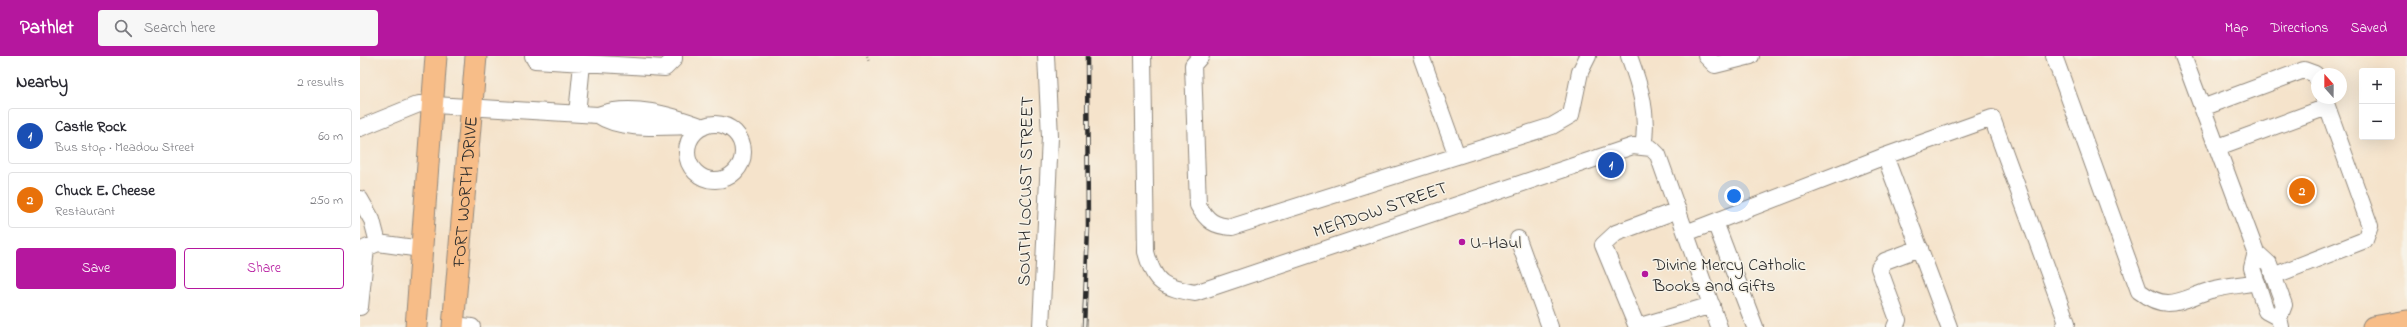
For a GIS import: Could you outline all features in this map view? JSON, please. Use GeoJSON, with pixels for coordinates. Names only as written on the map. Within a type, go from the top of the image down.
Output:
{"type":"FeatureCollection","features":[{"type":"Feature","properties":{"kind":"main road","name":"FORT WORTH DRIVE"},"geometry":{"type":"LineString","coordinates":[[416,327],[436,56]]}},
{"type":"Feature","properties":{"kind":"main road","name":"FORT WORTH DRIVE"},"geometry":{"type":"LineString","coordinates":[[460,326],[476,56]]}},
{"type":"Feature","properties":{"kind":"main road"},"geometry":{"type":"LineString","coordinates":[[2373,327],[2407,321]]}},
{"type":"Feature","properties":{"kind":"street"},"geometry":{"type":"LineString","coordinates":[[533,56],[535,60],[666,68],[674,59],[674,56]]}},
{"type":"Feature","properties":{"kind":"street","name":"SOUTH LOCUST STREET"},"geometry":{"type":"LineString","coordinates":[[1041,327],[1050,137],[1046,56]]}},
{"type":"Feature","properties":{"kind":"street","name":"MEADOW STREET"},"geometry":{"type":"LineString","coordinates":[[1143,56],[1146,252],[1152,273],[1169,288],[1195,294],[1624,148],[1633,146],[1644,147]]}},
{"type":"Feature","properties":{"kind":"street"},"geometry":{"type":"LineString","coordinates":[[1202,56],[1193,65],[1198,205],[1206,218],[1216,226],[1232,227],[1552,126],[1571,115],[1580,72],[1588,56]]}},
{"type":"Feature","properties":{"kind":"street"},"geometry":{"type":"LineString","coordinates":[[1422,56],[1457,156]]}},
{"type":"Feature","properties":{"kind":"street"},"geometry":{"type":"LineString","coordinates":[[1629,56],[1642,90],[1645,121],[1644,147],[1651,148],[1658,155],[1719,327]]}},
{"type":"Feature","properties":{"kind":"street"},"geometry":{"type":"LineString","coordinates":[[1706,56],[1715,65],[1751,56]]}},
{"type":"Feature","properties":{"kind":"street"},"geometry":{"type":"LineString","coordinates":[[2054,56],[2139,291],[2153,301],[2175,303],[2212,290],[2257,282]]}},
{"type":"Feature","properties":{"kind":"street"},"geometry":{"type":"LineString","coordinates":[[2183,56],[2256,252],[2269,264],[2284,304],[2280,322],[2266,311],[2252,268],[2256,252]]}},
{"type":"Feature","properties":{"kind":"street"},"geometry":{"type":"LineString","coordinates":[[577,114],[582,64]]}},
{"type":"Feature","properties":{"kind":"street"},"geometry":{"type":"LineString","coordinates":[[2202,108],[2304,70],[2311,73]]}},
{"type":"Feature","properties":{"kind":"street"},"geometry":{"type":"LineString","coordinates":[[360,128],[419,104],[472,106],[598,115],[622,109],[674,116],[703,127]]}},
{"type":"Feature","properties":{"kind":"street"},"geometry":{"type":"LineString","coordinates":[[2218,147],[2320,104]]}},
{"type":"Feature","properties":{"kind":"street"},"geometry":{"type":"LineString","coordinates":[[2273,276],[2365,240],[2370,226],[2326,104]]}},
{"type":"Feature","properties":{"kind":"street"},"geometry":{"type":"LineString","coordinates":[[1686,233],[1885,156],[1992,118],[2067,323],[2064,327]]}},
{"type":"Feature","properties":{"kind":"street"},"geometry":{"type":"LineString","coordinates":[[1885,156],[1949,327]]}},
{"type":"Feature","properties":{"kind":"street"},"geometry":{"type":"LineString","coordinates":[[360,307],[372,220],[361,203]]}},
{"type":"Feature","properties":{"kind":"street"},"geometry":{"type":"LineString","coordinates":[[1678,210],[1616,233],[1603,245],[1637,327],[1675,322],[1712,305]]}},
{"type":"Feature","properties":{"kind":"street"},"geometry":{"type":"LineString","coordinates":[[1715,222],[1755,327]]}},
{"type":"Feature","properties":{"kind":"street"},"geometry":{"type":"LineString","coordinates":[[1518,239],[1550,327]]}},
{"type":"Feature","properties":{"kind":"street"},"geometry":{"type":"LineString","coordinates":[[368,244],[421,249]]}},
{"type":"Feature","properties":{"kind":"street"},"geometry":{"type":"LineString","coordinates":[[1895,327],[1898,320],[1879,268],[1885,261],[1920,248]]}},
{"type":"Feature","properties":{"kind":"path"},"geometry":{"type":"LineString","coordinates":[[867,56],[869,62]]}},
{"type":"Feature","properties":{"kind":"railway"},"geometry":{"type":"LineString","coordinates":[[1084,327],[1088,229],[1087,56]]}},
{"type":"Feature","properties":{"kind":"place","name":"Castle Rock"},"geometry":{"type":"Point","coordinates":[1611,165]}},
{"type":"Feature","properties":{"kind":"place","name":"Chuck E. Cheese"},"geometry":{"type":"Point","coordinates":[2302,191]}},
{"type":"Feature","properties":{"kind":"place","name":"U-Haul"},"geometry":{"type":"Point","coordinates":[1462,242]}},
{"type":"Feature","properties":{"kind":"place","name":"Divine Mercy Catholic Books and Gifts"},"geometry":{"type":"Point","coordinates":[1645,274]}}]}
